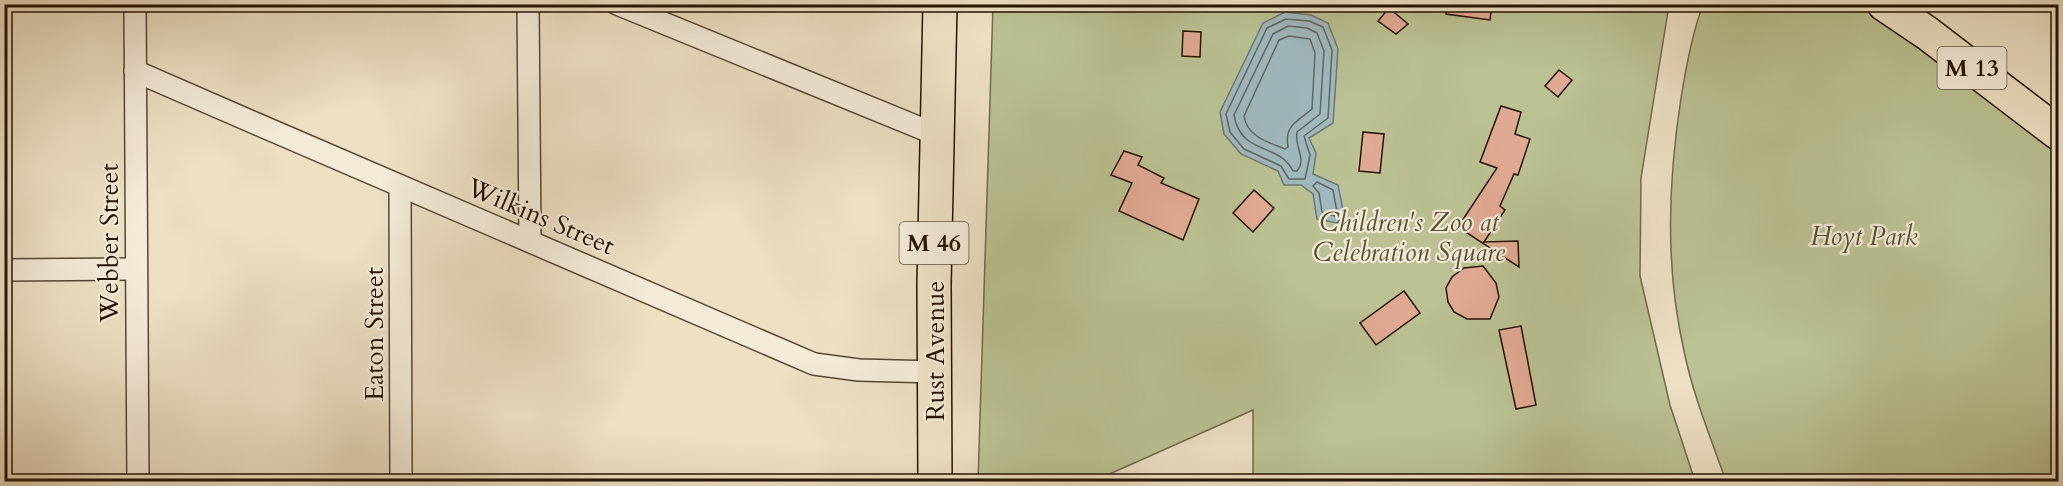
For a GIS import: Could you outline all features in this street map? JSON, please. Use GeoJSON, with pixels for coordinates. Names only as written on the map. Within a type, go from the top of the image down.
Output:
{"type":"FeatureCollection","features":[{"type":"Feature","properties":{"kind":"main road","name":"Rust Avenue"},"geometry":{"type":"LineString","coordinates":[[936,482],[935,134],[940,4]]}},
{"type":"Feature","properties":{"kind":"main road","name":"M 13"},"geometry":{"type":"LineString","coordinates":[[1884,4],[1927,33],[2058,133]]}},
{"type":"Feature","properties":{"kind":"street","name":"Webber Street"},"geometry":{"type":"LineString","coordinates":[[135,4],[138,482]]}},
{"type":"Feature","properties":{"kind":"street"},"geometry":{"type":"LineString","coordinates":[[528,4],[530,239]]}},
{"type":"Feature","properties":{"kind":"street"},"geometry":{"type":"LineString","coordinates":[[617,4],[935,134]]}},
{"type":"Feature","properties":{"kind":"street","name":"Wilkins Street"},"geometry":{"type":"LineString","coordinates":[[135,71],[400,187],[530,239],[814,364],[859,370],[935,372]]}},
{"type":"Feature","properties":{"kind":"street","name":"Eaton Street"},"geometry":{"type":"LineString","coordinates":[[400,187],[401,482]]}},
{"type":"Feature","properties":{"kind":"street"},"geometry":{"type":"LineString","coordinates":[[4,270],[136,270]]}},
{"type":"Feature","properties":{"kind":"green space","name":"Children's Zoo at Celebration Square"},"geometry":{"type":"Polygon","coordinates":[[[993,5],[1669,5],[1641,178],[1640,276],[1670,405],[1695,481],[1253,481],[1253,410],[1094,481],[978,482],[993,5]]]}},
{"type":"Feature","properties":{"kind":"green space","name":"Hoyt Park"},"geometry":{"type":"Polygon","coordinates":[[[1703,5],[1884,5],[2058,133],[2058,481],[1726,481],[1692,384],[1678,319],[1671,256],[1671,193],[1677,130],[1690,50],[1703,5]]]}},
{"type":"Feature","properties":{"kind":"water"},"geometry":{"type":"Polygon","coordinates":[[[1285,12],[1311,15],[1328,23],[1338,49],[1333,123],[1309,138],[1316,153],[1313,174],[1338,185],[1344,215],[1337,223],[1317,219],[1313,194],[1301,185],[1284,185],[1278,171],[1241,154],[1224,134],[1220,112],[1263,23],[1285,12]]]}},
{"type":"Feature","properties":{"kind":"building"},"geometry":{"type":"Polygon","coordinates":[[[1447,4],[1492,4],[1490,20],[1446,14],[1447,4]]]}},
{"type":"Feature","properties":{"kind":"building"},"geometry":{"type":"Polygon","coordinates":[[[1389,8],[1408,24],[1396,34],[1378,21],[1389,8]]]}},
{"type":"Feature","properties":{"kind":"building"},"geometry":{"type":"Polygon","coordinates":[[[1183,31],[1201,32],[1200,57],[1182,56],[1183,31]]]}},
{"type":"Feature","properties":{"kind":"building"},"geometry":{"type":"Polygon","coordinates":[[[1559,70],[1572,80],[1558,97],[1545,86],[1559,70]]]}},
{"type":"Feature","properties":{"kind":"building"},"geometry":{"type":"Polygon","coordinates":[[[1501,106],[1521,112],[1515,134],[1530,139],[1518,175],[1514,174],[1500,206],[1505,210],[1484,242],[1518,241],[1519,267],[1458,227],[1497,168],[1480,162],[1501,106]]]}},
{"type":"Feature","properties":{"kind":"building"},"geometry":{"type":"Polygon","coordinates":[[[1363,132],[1384,134],[1380,173],[1359,171],[1363,132]]]}},
{"type":"Feature","properties":{"kind":"building"},"geometry":{"type":"Polygon","coordinates":[[[1124,151],[1142,157],[1138,165],[1164,178],[1161,183],[1199,199],[1183,240],[1119,211],[1132,183],[1111,175],[1124,151]]]}},
{"type":"Feature","properties":{"kind":"building"},"geometry":{"type":"Polygon","coordinates":[[[1254,190],[1274,208],[1253,232],[1233,213],[1254,190]]]}},
{"type":"Feature","properties":{"kind":"building"},"geometry":{"type":"Polygon","coordinates":[[[1483,266],[1496,283],[1499,297],[1490,319],[1467,319],[1454,312],[1448,302],[1446,288],[1452,277],[1464,268],[1483,266]]]}},
{"type":"Feature","properties":{"kind":"building"},"geometry":{"type":"Polygon","coordinates":[[[1404,291],[1420,313],[1376,345],[1360,323],[1404,291]]]}},
{"type":"Feature","properties":{"kind":"building"},"geometry":{"type":"Polygon","coordinates":[[[1521,326],[1536,405],[1516,409],[1499,330],[1521,326]]]}}]}
